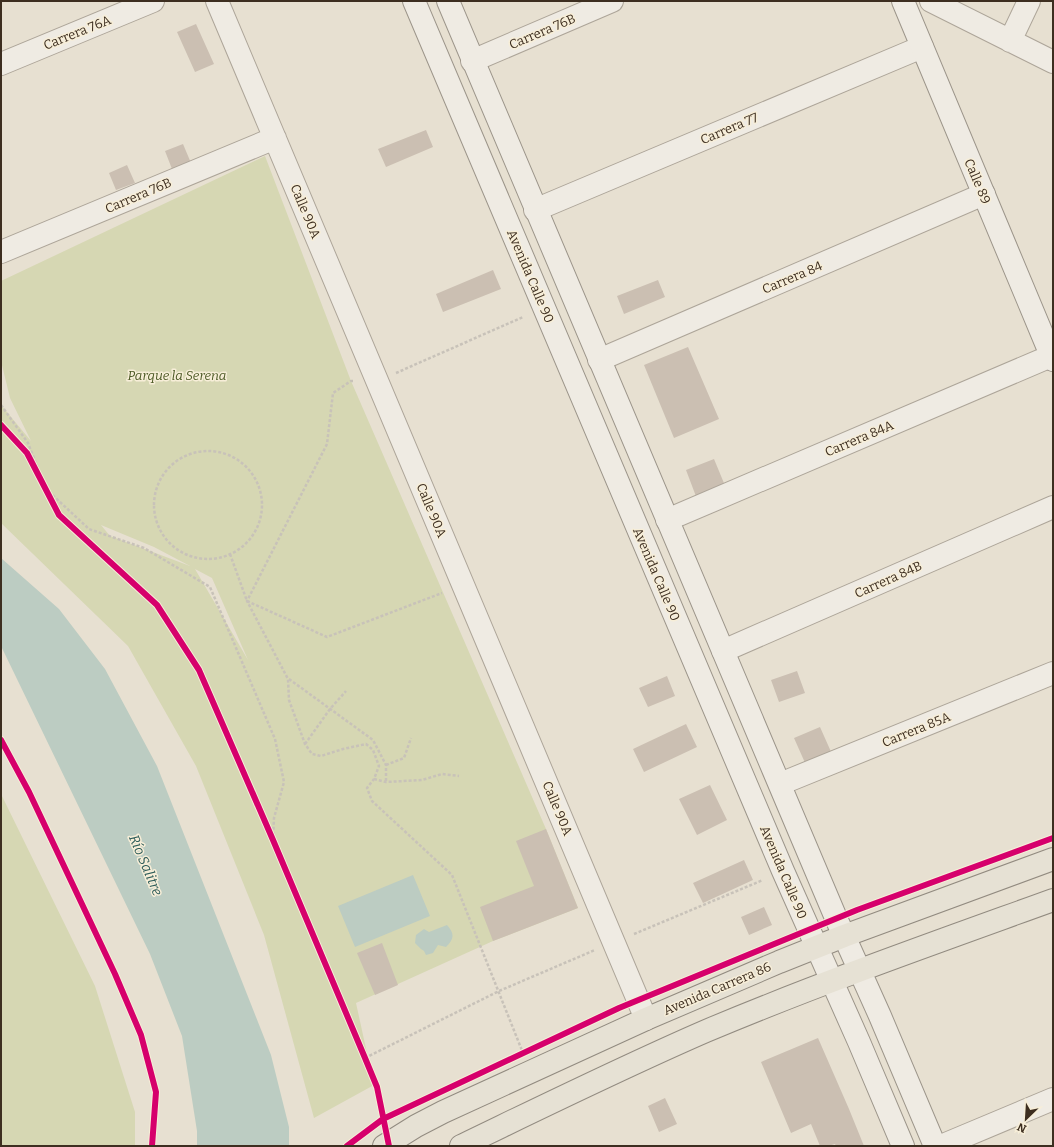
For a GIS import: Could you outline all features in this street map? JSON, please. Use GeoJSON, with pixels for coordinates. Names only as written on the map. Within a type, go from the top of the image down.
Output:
{"type":"FeatureCollection","features":[{"type":"Feature","properties":{"kind":"main road","name":"Avenida Carrera 86"},"geometry":{"type":"LineString","coordinates":[[387,1144],[416,1126],[443,1112],[646,1018],[844,936],[1053,860]]}},
{"type":"Feature","properties":{"kind":"main road"},"geometry":{"type":"LineString","coordinates":[[461,1146],[629,1066],[706,1032],[860,970],[1053,900]]}},
{"type":"Feature","properties":{"kind":"street","name":"Carrera 76A"},"geometry":{"type":"LineString","coordinates":[[1,64],[153,1]]}},
{"type":"Feature","properties":{"kind":"street","name":"Calle 90A"},"geometry":{"type":"LineString","coordinates":[[217,1],[613,943],[646,1018]]}},
{"type":"Feature","properties":{"kind":"street","name":"Avenida Calle 90"},"geometry":{"type":"LineString","coordinates":[[414,1],[783,871],[903,1146]]}},
{"type":"Feature","properties":{"kind":"street"},"geometry":{"type":"LineString","coordinates":[[448,1],[472,61],[667,520],[935,1146]]}},
{"type":"Feature","properties":{"kind":"street","name":"Carrera 76B"},"geometry":{"type":"LineString","coordinates":[[472,61],[612,1]]}},
{"type":"Feature","properties":{"kind":"street","name":"Calle 89"},"geometry":{"type":"LineString","coordinates":[[903,1],[1052,358]]}},
{"type":"Feature","properties":{"kind":"street"},"geometry":{"type":"LineString","coordinates":[[931,1],[1053,62]]}},
{"type":"Feature","properties":{"kind":"street"},"geometry":{"type":"LineString","coordinates":[[1010,41],[1029,1]]}},
{"type":"Feature","properties":{"kind":"street","name":"Carrera 77"},"geometry":{"type":"LineString","coordinates":[[536,210],[922,47]]}},
{"type":"Feature","properties":{"kind":"street","name":"Carrera 76B"},"geometry":{"type":"LineString","coordinates":[[1,252],[275,138]]}},
{"type":"Feature","properties":{"kind":"street","name":"Carrera 84"},"geometry":{"type":"LineString","coordinates":[[599,360],[984,194]]}},
{"type":"Feature","properties":{"kind":"street","name":"Carrera 84A"},"geometry":{"type":"LineString","coordinates":[[667,520],[1052,358]]}},
{"type":"Feature","properties":{"kind":"street","name":"Carrera 84B"},"geometry":{"type":"LineString","coordinates":[[723,651],[1053,507]]}},
{"type":"Feature","properties":{"kind":"street","name":"Carrera 85A"},"geometry":{"type":"LineString","coordinates":[[780,784],[1053,673]]}},
{"type":"Feature","properties":{"kind":"street"},"geometry":{"type":"LineString","coordinates":[[941,1146],[1053,1099]]}},
{"type":"Feature","properties":{"kind":"path"},"geometry":{"type":"LineString","coordinates":[[247,601],[327,444],[333,393],[351,381],[378,381],[528,315]]}},
{"type":"Feature","properties":{"kind":"path"},"geometry":{"type":"LineString","coordinates":[[1,405],[28,443],[46,489],[89,529],[144,548],[210,587],[275,739],[284,782],[274,818],[273,840]]}},
{"type":"Feature","properties":{"kind":"path"},"geometry":{"type":"LineString","coordinates":[[22,448],[27,453],[55,508]]}},
{"type":"Feature","properties":{"kind":"path"},"geometry":{"type":"LineString","coordinates":[[208,451],[226,454],[242,463],[254,477],[261,494],[262,512],[256,529],[246,544],[230,554],[216,558],[200,558],[185,554],[172,545],[162,533],[156,519],[154,504],[156,488],[163,474],[174,463],[190,454],[208,451]]}},
{"type":"Feature","properties":{"kind":"path"},"geometry":{"type":"LineString","coordinates":[[230,554],[247,601],[288,679],[289,700],[305,744],[312,754],[321,756],[366,744],[373,750],[379,766],[374,780],[367,788],[372,801],[452,875],[498,991],[525,1052],[516,1056]]}},
{"type":"Feature","properties":{"kind":"path"},"geometry":{"type":"LineString","coordinates":[[247,601],[327,637],[463,585]]}},
{"type":"Feature","properties":{"kind":"path"},"geometry":{"type":"LineString","coordinates":[[288,679],[373,740],[386,765],[386,782]]}},
{"type":"Feature","properties":{"kind":"path"},"geometry":{"type":"LineString","coordinates":[[305,744],[330,709],[346,691]]}},
{"type":"Feature","properties":{"kind":"path"},"geometry":{"type":"LineString","coordinates":[[386,765],[404,758],[411,738]]}},
{"type":"Feature","properties":{"kind":"path"},"geometry":{"type":"LineString","coordinates":[[1,740],[29,792],[115,974],[141,1035],[156,1092],[152,1146]]}},
{"type":"Feature","properties":{"kind":"path"},"geometry":{"type":"LineString","coordinates":[[374,780],[386,782],[422,780],[442,774],[459,776]]}},
{"type":"Feature","properties":{"kind":"path"},"geometry":{"type":"LineString","coordinates":[[267,826],[276,847]]}},
{"type":"Feature","properties":{"kind":"path"},"geometry":{"type":"LineString","coordinates":[[365,1058],[498,991],[767,878]]}},
{"type":"Feature","properties":{"kind":"path"},"geometry":{"type":"LineString","coordinates":[[362,1051],[368,1065]]}},
{"type":"Feature","properties":{"kind":"green space","name":"Parque la Serena"},"geometry":{"type":"Polygon","coordinates":[[[265,156],[351,381],[546,829],[578,908],[493,941],[356,1003],[374,1085],[314,1118],[264,935],[196,766],[128,646],[1,523],[1,405],[31,441],[10,398],[1,361],[1,281],[265,156]],[[101,525],[110,536],[190,566],[154,547],[101,525]],[[195,569],[248,660],[212,578],[195,569]]]}},
{"type":"Feature","properties":{"kind":"green space"},"geometry":{"type":"Polygon","coordinates":[[[1,794],[95,986],[135,1112],[135,1146],[1,1146],[1,794]]]}},
{"type":"Feature","properties":{"kind":"water","name":"Río Salitre"},"geometry":{"type":"Polygon","coordinates":[[[1,558],[59,609],[105,669],[157,766],[271,1055],[289,1127],[289,1146],[197,1146],[197,1131],[182,1036],[150,954],[1,646],[1,558]]]}},
{"type":"Feature","properties":{"kind":"water"},"geometry":{"type":"Polygon","coordinates":[[[413,875],[430,916],[355,947],[338,906],[413,875]]]}},
{"type":"Feature","properties":{"kind":"water"},"geometry":{"type":"Polygon","coordinates":[[[447,925],[451,931],[452,939],[446,947],[438,945],[433,953],[426,955],[424,951],[415,943],[416,935],[424,929],[429,932],[447,925]]]}},
{"type":"Feature","properties":{"kind":"building"},"geometry":{"type":"Polygon","coordinates":[[[196,24],[214,64],[195,72],[177,32],[196,24]]]}},
{"type":"Feature","properties":{"kind":"building"},"geometry":{"type":"Polygon","coordinates":[[[426,130],[433,147],[386,167],[378,149],[426,130]]]}},
{"type":"Feature","properties":{"kind":"building"},"geometry":{"type":"Polygon","coordinates":[[[183,144],[191,163],[172,169],[165,151],[183,144]]]}},
{"type":"Feature","properties":{"kind":"building"},"geometry":{"type":"Polygon","coordinates":[[[127,165],[135,183],[116,190],[109,173],[127,165]]]}},
{"type":"Feature","properties":{"kind":"building"},"geometry":{"type":"Polygon","coordinates":[[[493,270],[501,289],[443,312],[436,294],[493,270]]]}},
{"type":"Feature","properties":{"kind":"building"},"geometry":{"type":"Polygon","coordinates":[[[658,280],[665,297],[624,314],[617,296],[658,280]]]}},
{"type":"Feature","properties":{"kind":"building"},"geometry":{"type":"Polygon","coordinates":[[[688,347],[719,419],[674,438],[644,365],[688,347]]]}},
{"type":"Feature","properties":{"kind":"building"},"geometry":{"type":"Polygon","coordinates":[[[714,459],[726,488],[697,499],[686,470],[714,459]]]}},
{"type":"Feature","properties":{"kind":"building"},"geometry":{"type":"Polygon","coordinates":[[[797,671],[805,693],[779,702],[771,680],[797,671]]]}},
{"type":"Feature","properties":{"kind":"building"},"geometry":{"type":"Polygon","coordinates":[[[667,676],[675,696],[648,707],[639,688],[667,676]]]}},
{"type":"Feature","properties":{"kind":"building"},"geometry":{"type":"Polygon","coordinates":[[[686,724],[697,747],[644,772],[633,749],[686,724]]]}},
{"type":"Feature","properties":{"kind":"building"},"geometry":{"type":"Polygon","coordinates":[[[820,727],[832,754],[806,765],[794,738],[820,727]]]}},
{"type":"Feature","properties":{"kind":"building"},"geometry":{"type":"Polygon","coordinates":[[[710,785],[727,820],[697,835],[679,799],[710,785]]]}},
{"type":"Feature","properties":{"kind":"building"},"geometry":{"type":"Polygon","coordinates":[[[546,829],[578,908],[493,941],[480,907],[534,886],[516,841],[546,829]]]}},
{"type":"Feature","properties":{"kind":"building"},"geometry":{"type":"Polygon","coordinates":[[[744,860],[753,880],[703,903],[693,883],[744,860]]]}},
{"type":"Feature","properties":{"kind":"building"},"geometry":{"type":"Polygon","coordinates":[[[764,907],[772,925],[749,935],[741,917],[764,907]]]}},
{"type":"Feature","properties":{"kind":"building"},"geometry":{"type":"Polygon","coordinates":[[[382,943],[398,985],[375,995],[357,953],[382,943]]]}},
{"type":"Feature","properties":{"kind":"building"},"geometry":{"type":"Polygon","coordinates":[[[818,1038],[864,1146],[836,1146],[835,1144],[820,1146],[811,1124],[791,1133],[761,1062],[818,1038]]]}},
{"type":"Feature","properties":{"kind":"building"},"geometry":{"type":"Polygon","coordinates":[[[665,1098],[677,1124],[659,1132],[648,1106],[665,1098]]]}},
{"type":"Feature","properties":{"kind":"cycle path"},"geometry":{"type":"LineString","coordinates":[[1,425],[27,453],[59,515],[157,605],[199,670],[273,840],[377,1087],[389,1146]]}},
{"type":"Feature","properties":{"kind":"cycle path"},"geometry":{"type":"LineString","coordinates":[[1,740],[29,792],[115,974],[141,1035],[156,1092],[152,1146]]}},
{"type":"Feature","properties":{"kind":"cycle path"},"geometry":{"type":"LineString","coordinates":[[347,1146],[383,1119],[619,1008],[857,910],[1053,838]]}}]}
